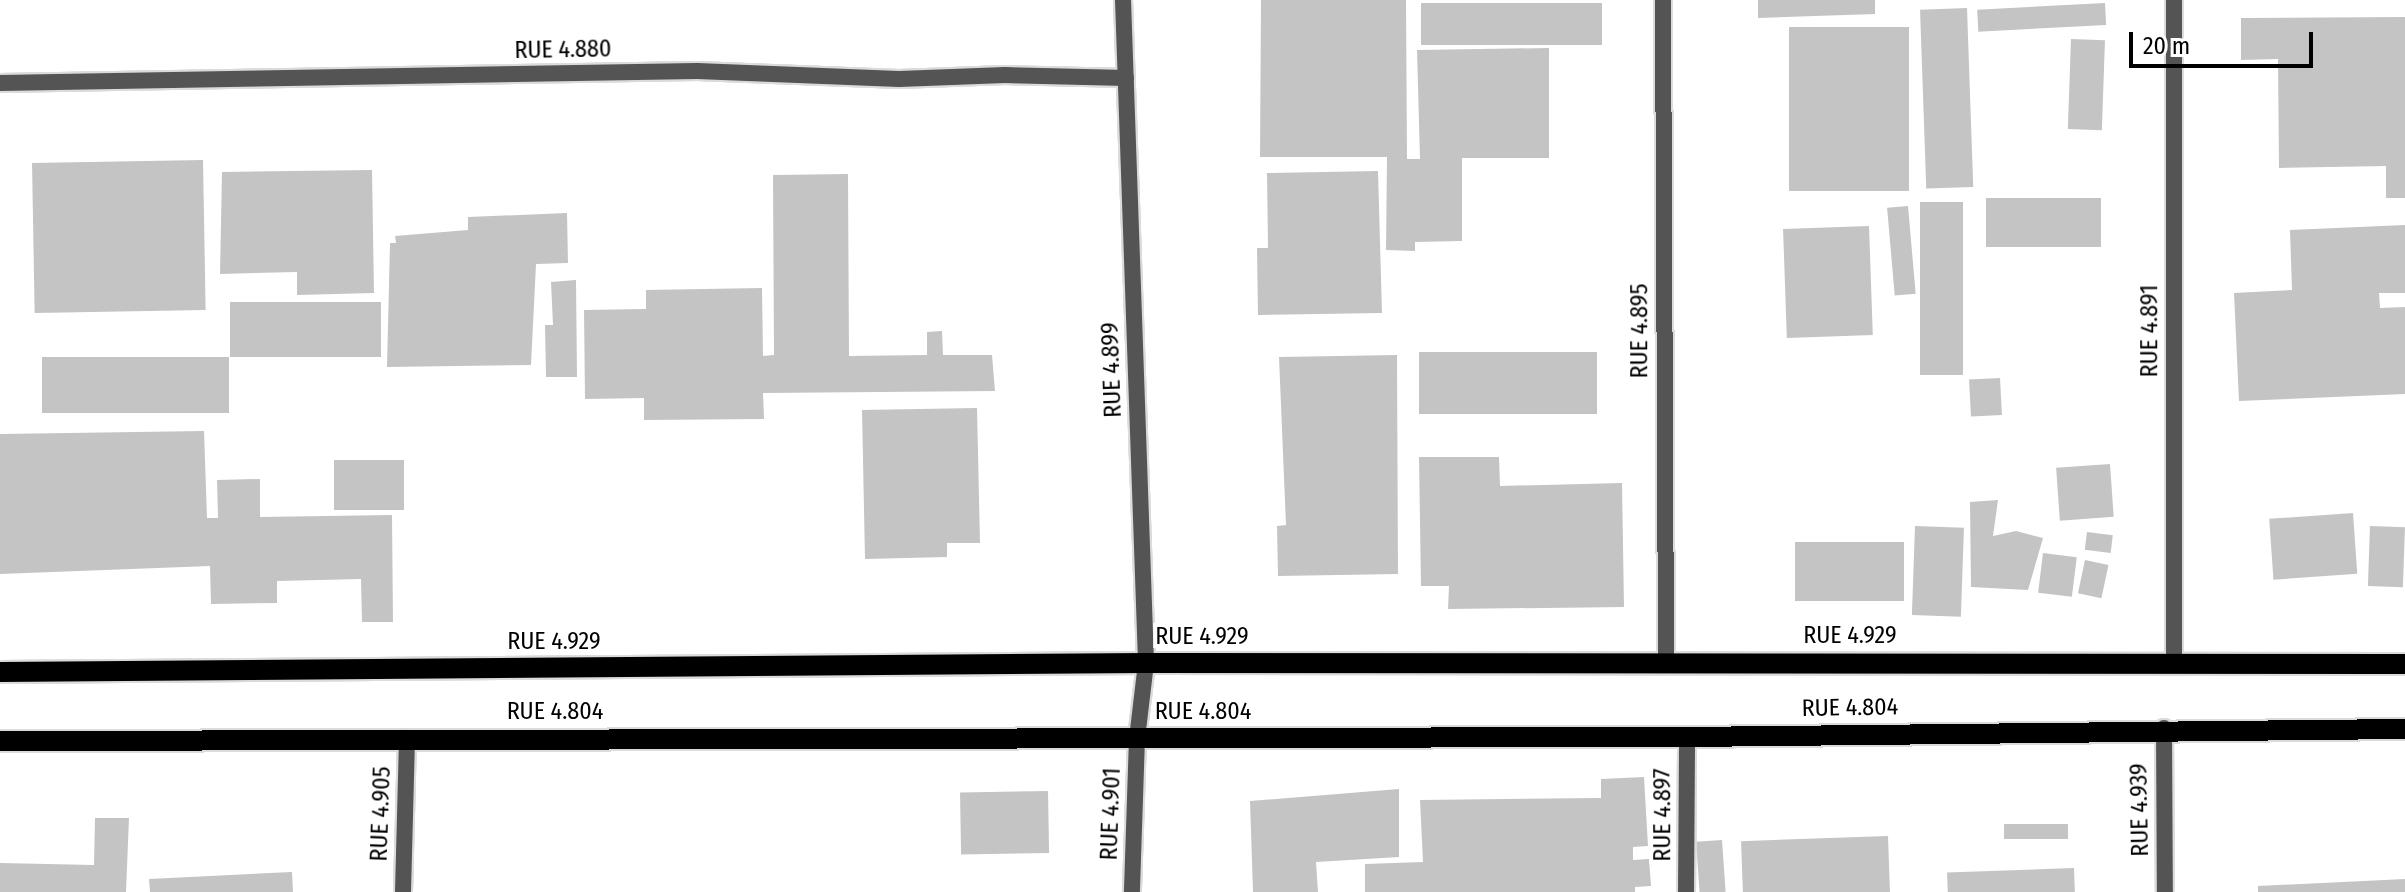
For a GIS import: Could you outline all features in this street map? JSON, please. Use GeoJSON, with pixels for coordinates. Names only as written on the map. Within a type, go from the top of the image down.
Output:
{"type":"FeatureCollection","features":[{"type":"Feature","properties":{"kind":"main road","name":"RUE 4.929"},"geometry":{"type":"LineString","coordinates":[[0,672],[1146,663],[2405,664]]}},
{"type":"Feature","properties":{"kind":"main road","name":"RUE 4.804"},"geometry":{"type":"LineString","coordinates":[[0,741],[1687,737],[2164,728],[2405,729]]}},
{"type":"Feature","properties":{"kind":"street","name":"RUE 4.899"},"geometry":{"type":"LineString","coordinates":[[1123,0],[1146,663],[1137,738]]}},
{"type":"Feature","properties":{"kind":"street","name":"RUE 4.895"},"geometry":{"type":"LineString","coordinates":[[1663,0],[1666,662]]}},
{"type":"Feature","properties":{"kind":"street","name":"RUE 4.891"},"geometry":{"type":"LineString","coordinates":[[2174,0],[2174,662]]}},
{"type":"Feature","properties":{"kind":"street","name":"RUE 4.880"},"geometry":{"type":"LineString","coordinates":[[0,83],[697,71],[899,79],[1126,78]]}},
{"type":"Feature","properties":{"kind":"street","name":"RUE 4.939"},"geometry":{"type":"LineString","coordinates":[[2164,728],[2165,892]]}},
{"type":"Feature","properties":{"kind":"street","name":"RUE 4.897"},"geometry":{"type":"LineString","coordinates":[[1686,892],[1687,737]]}},
{"type":"Feature","properties":{"kind":"street","name":"RUE 4.905"},"geometry":{"type":"LineString","coordinates":[[403,892],[407,738]]}},
{"type":"Feature","properties":{"kind":"street","name":"RUE 4.901"},"geometry":{"type":"LineString","coordinates":[[1132,892],[1137,738]]}},
{"type":"Feature","properties":{"kind":"building"},"geometry":{"type":"Polygon","coordinates":[[[1261,0],[1406,0],[1407,159],[1420,159],[1417,50],[1549,48],[1549,158],[1462,158],[1462,241],[1415,242],[1415,251],[1386,250],[1387,157],[1260,157],[1261,0]]]}},
{"type":"Feature","properties":{"kind":"building"},"geometry":{"type":"Polygon","coordinates":[[[1758,0],[1875,0],[1875,14],[1758,18],[1758,0]]]}},
{"type":"Feature","properties":{"kind":"building"},"geometry":{"type":"Polygon","coordinates":[[[1421,3],[1602,3],[1602,45],[1421,45],[1421,3]]]}},
{"type":"Feature","properties":{"kind":"building"},"geometry":{"type":"Polygon","coordinates":[[[2105,3],[2106,25],[1978,32],[1977,10],[2105,3]]]}},
{"type":"Feature","properties":{"kind":"building"},"geometry":{"type":"Polygon","coordinates":[[[1967,8],[1973,187],[1926,189],[1920,10],[1967,8]]]}},
{"type":"Feature","properties":{"kind":"building"},"geometry":{"type":"Polygon","coordinates":[[[2405,17],[2405,198],[2386,198],[2386,166],[2279,168],[2278,59],[2241,60],[2241,18],[2405,17]]]}},
{"type":"Feature","properties":{"kind":"building"},"geometry":{"type":"Polygon","coordinates":[[[1789,27],[1909,27],[1909,191],[1789,191],[1789,27]]]}},
{"type":"Feature","properties":{"kind":"building"},"geometry":{"type":"Polygon","coordinates":[[[2071,39],[2105,40],[2102,130],[2068,129],[2071,39]]]}},
{"type":"Feature","properties":{"kind":"building"},"geometry":{"type":"Polygon","coordinates":[[[203,160],[206,310],[35,313],[32,163],[203,160]]]}},
{"type":"Feature","properties":{"kind":"building"},"geometry":{"type":"Polygon","coordinates":[[[372,170],[374,293],[297,295],[297,272],[220,274],[222,172],[372,170]]]}},
{"type":"Feature","properties":{"kind":"building"},"geometry":{"type":"Polygon","coordinates":[[[1378,171],[1382,313],[1258,315],[1257,248],[1268,248],[1267,173],[1378,171]]]}},
{"type":"Feature","properties":{"kind":"building"},"geometry":{"type":"Polygon","coordinates":[[[848,174],[849,356],[927,355],[927,332],[942,331],[943,355],[992,355],[995,391],[763,393],[764,419],[644,420],[644,398],[585,399],[584,310],[646,309],[646,290],[762,288],[763,356],[774,355],[773,175],[848,174]]]}},
{"type":"Feature","properties":{"kind":"building"},"geometry":{"type":"Polygon","coordinates":[[[1986,198],[2101,198],[2101,247],[1986,247],[1986,198]]]}},
{"type":"Feature","properties":{"kind":"building"},"geometry":{"type":"Polygon","coordinates":[[[1920,202],[1963,202],[1963,375],[1920,375],[1920,202]]]}},
{"type":"Feature","properties":{"kind":"building"},"geometry":{"type":"Polygon","coordinates":[[[1908,206],[1916,294],[1895,295],[1887,208],[1908,206]]]}},
{"type":"Feature","properties":{"kind":"building"},"geometry":{"type":"Polygon","coordinates":[[[567,213],[568,263],[536,264],[531,365],[387,367],[390,243],[396,243],[395,236],[468,230],[468,217],[567,213]]]}},
{"type":"Feature","properties":{"kind":"building"},"geometry":{"type":"Polygon","coordinates":[[[2405,225],[2405,293],[2379,293],[2380,308],[2405,307],[2405,394],[2239,401],[2234,293],[2292,290],[2290,230],[2405,225]]]}},
{"type":"Feature","properties":{"kind":"building"},"geometry":{"type":"Polygon","coordinates":[[[1869,226],[1873,335],[1787,338],[1783,229],[1869,226]]]}},
{"type":"Feature","properties":{"kind":"building"},"geometry":{"type":"Polygon","coordinates":[[[576,280],[577,377],[546,377],[545,325],[553,325],[551,282],[576,280]]]}},
{"type":"Feature","properties":{"kind":"building"},"geometry":{"type":"Polygon","coordinates":[[[230,302],[381,302],[381,357],[230,357],[230,302]]]}},
{"type":"Feature","properties":{"kind":"building"},"geometry":{"type":"Polygon","coordinates":[[[1419,352],[1597,352],[1597,414],[1419,414],[1419,352]]]}},
{"type":"Feature","properties":{"kind":"building"},"geometry":{"type":"Polygon","coordinates":[[[1397,355],[1398,574],[1278,576],[1277,526],[1286,525],[1279,357],[1397,355]]]}},
{"type":"Feature","properties":{"kind":"building"},"geometry":{"type":"Polygon","coordinates":[[[42,357],[229,357],[229,413],[42,413],[42,357]]]}},
{"type":"Feature","properties":{"kind":"building"},"geometry":{"type":"Polygon","coordinates":[[[2000,378],[2002,415],[1971,417],[1969,380],[2000,378]]]}},
{"type":"Feature","properties":{"kind":"building"},"geometry":{"type":"Polygon","coordinates":[[[977,408],[980,543],[947,543],[947,557],[865,559],[862,410],[977,408]]]}},
{"type":"Feature","properties":{"kind":"building"},"geometry":{"type":"Polygon","coordinates":[[[204,431],[207,518],[218,518],[217,480],[260,479],[260,517],[392,515],[393,622],[362,622],[361,579],[277,581],[277,603],[211,604],[210,566],[0,574],[0,434],[204,431]]]}},
{"type":"Feature","properties":{"kind":"building"},"geometry":{"type":"Polygon","coordinates":[[[1419,457],[1499,457],[1500,486],[1622,483],[1624,607],[1448,609],[1449,586],[1421,586],[1419,457]]]}},
{"type":"Feature","properties":{"kind":"building"},"geometry":{"type":"Polygon","coordinates":[[[334,460],[404,460],[404,510],[334,510],[334,460]]]}},
{"type":"Feature","properties":{"kind":"building"},"geometry":{"type":"Polygon","coordinates":[[[2110,464],[2114,517],[2060,521],[2056,468],[2110,464]]]}},
{"type":"Feature","properties":{"kind":"building"},"geometry":{"type":"Polygon","coordinates":[[[1998,500],[1993,536],[2016,531],[2043,538],[2028,590],[1971,587],[1970,502],[1998,500]]]}},
{"type":"Feature","properties":{"kind":"building"},"geometry":{"type":"Polygon","coordinates":[[[2353,513],[2357,574],[2273,580],[2269,519],[2353,513]]]}},
{"type":"Feature","properties":{"kind":"building"},"geometry":{"type":"Polygon","coordinates":[[[1915,526],[1964,528],[1961,617],[1912,615],[1915,526]]]}},
{"type":"Feature","properties":{"kind":"building"},"geometry":{"type":"Polygon","coordinates":[[[2370,526],[2405,527],[2403,587],[2368,586],[2370,526]]]}},
{"type":"Feature","properties":{"kind":"building"},"geometry":{"type":"Polygon","coordinates":[[[2087,532],[2113,535],[2111,553],[2085,550],[2087,532]]]}},
{"type":"Feature","properties":{"kind":"building"},"geometry":{"type":"Polygon","coordinates":[[[1795,542],[1904,542],[1904,601],[1795,601],[1795,542]]]}},
{"type":"Feature","properties":{"kind":"building"},"geometry":{"type":"Polygon","coordinates":[[[2043,553],[2077,557],[2072,597],[2038,593],[2043,553]]]}},
{"type":"Feature","properties":{"kind":"building"},"geometry":{"type":"Polygon","coordinates":[[[2085,560],[2108,565],[2101,598],[2078,593],[2085,560]]]}},
{"type":"Feature","properties":{"kind":"building"},"geometry":{"type":"Polygon","coordinates":[[[1644,777],[1648,846],[1633,847],[1633,860],[1649,859],[1651,886],[1635,887],[1635,892],[1365,892],[1365,864],[1423,862],[1420,800],[1601,798],[1601,779],[1644,777]]]}},
{"type":"Feature","properties":{"kind":"building"},"geometry":{"type":"Polygon","coordinates":[[[1399,789],[1399,857],[1316,862],[1318,892],[1253,892],[1250,801],[1399,789]]]}},
{"type":"Feature","properties":{"kind":"building"},"geometry":{"type":"Polygon","coordinates":[[[1048,791],[1049,853],[961,855],[960,793],[1048,791]]]}},
{"type":"Feature","properties":{"kind":"building"},"geometry":{"type":"Polygon","coordinates":[[[95,818],[129,818],[126,892],[0,892],[0,863],[94,865],[95,818]]]}},
{"type":"Feature","properties":{"kind":"building"},"geometry":{"type":"Polygon","coordinates":[[[2004,824],[2068,824],[2068,839],[2004,839],[2004,824]]]}},
{"type":"Feature","properties":{"kind":"building"},"geometry":{"type":"Polygon","coordinates":[[[1888,836],[1890,892],[1743,892],[1741,841],[1888,836]]]}},
{"type":"Feature","properties":{"kind":"building"},"geometry":{"type":"Polygon","coordinates":[[[1722,840],[1726,892],[1700,892],[1696,842],[1722,840]]]}},
{"type":"Feature","properties":{"kind":"building"},"geometry":{"type":"Polygon","coordinates":[[[2074,868],[2075,892],[1948,892],[1947,872],[2074,868]]]}},
{"type":"Feature","properties":{"kind":"building"},"geometry":{"type":"Polygon","coordinates":[[[292,872],[293,892],[150,892],[149,879],[292,872]]]}},
{"type":"Feature","properties":{"kind":"building"},"geometry":{"type":"Polygon","coordinates":[[[2405,879],[2405,892],[2258,892],[2258,886],[2405,879]]]}}]}
